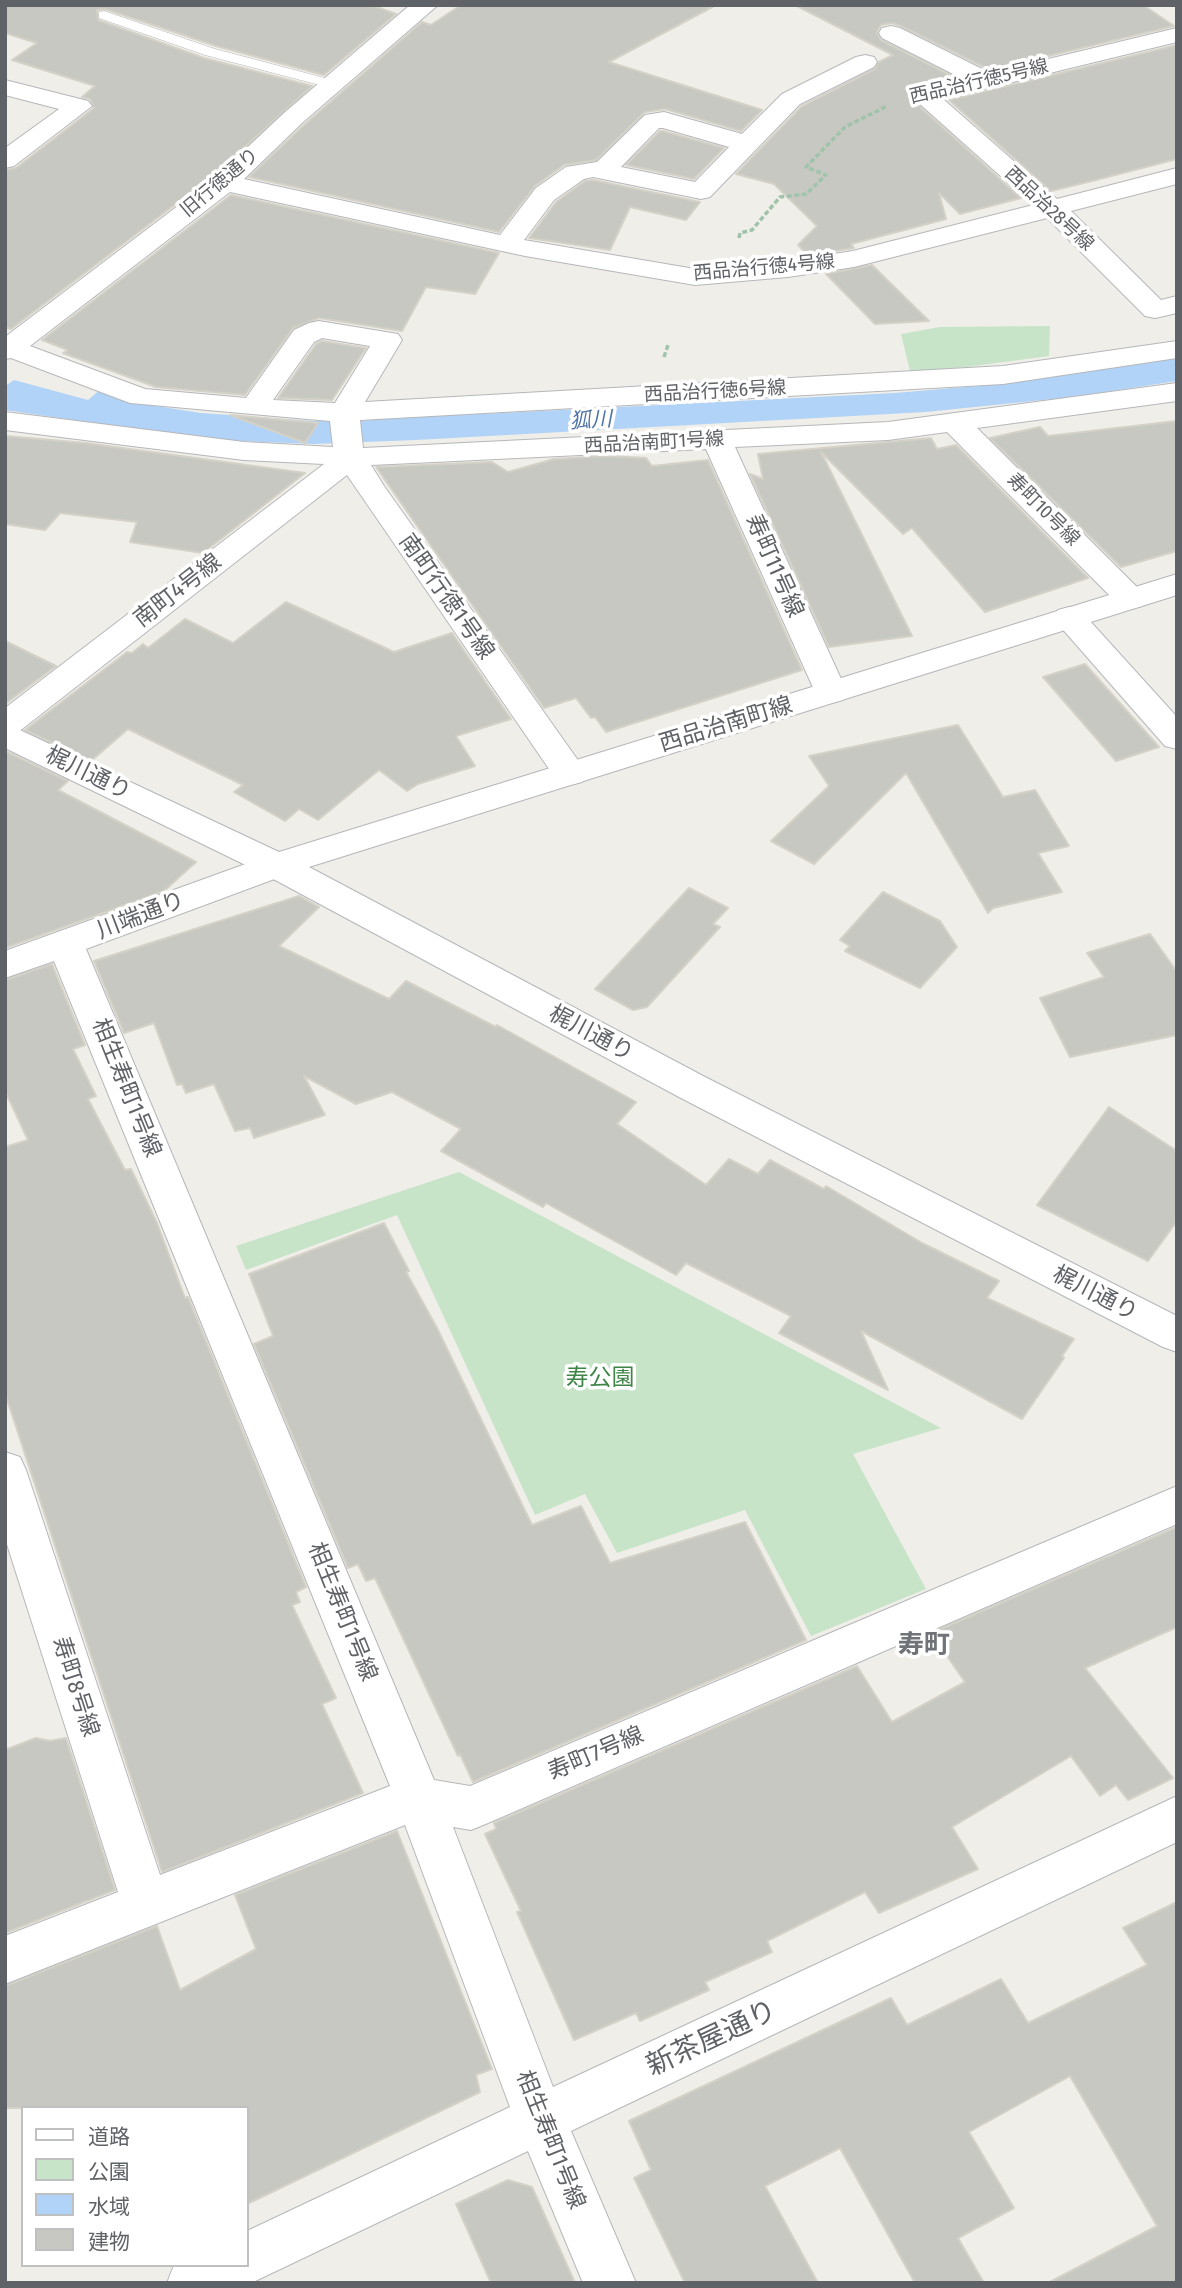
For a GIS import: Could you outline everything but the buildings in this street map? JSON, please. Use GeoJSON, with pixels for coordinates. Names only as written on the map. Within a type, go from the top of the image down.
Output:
{"type":"FeatureCollection","features":[{"type":"Feature","properties":{"kind":"street","name":"旧行徳通り"},"geometry":{"type":"LineString","coordinates":[[8,349],[225,183],[331,84],[426,5]]}},
{"type":"Feature","properties":{"kind":"street"},"geometry":{"type":"LineString","coordinates":[[891,33],[987,81]]}},
{"type":"Feature","properties":{"kind":"street","name":"西品治行徳5号線"},"geometry":{"type":"LineString","coordinates":[[924,96],[1177,35]]}},
{"type":"Feature","properties":{"kind":"street"},"geometry":{"type":"LineString","coordinates":[[507,244],[545,194],[575,173],[593,169],[701,191],[791,99],[865,62]]}},
{"type":"Feature","properties":{"kind":"street"},"geometry":{"type":"LineString","coordinates":[[5,86],[79,106],[5,160]]}},
{"type":"Feature","properties":{"kind":"street","name":"西品治28号線"},"geometry":{"type":"LineString","coordinates":[[924,96],[1166,307],[1177,347]]}},
{"type":"Feature","properties":{"kind":"street"},"geometry":{"type":"LineString","coordinates":[[603,171],[646,125],[654,120],[664,120],[747,144]]}},
{"type":"Feature","properties":{"kind":"street","name":"西品治行徳4号線"},"geometry":{"type":"LineString","coordinates":[[225,183],[507,244],[695,276],[854,259],[1177,176]]}},
{"type":"Feature","properties":{"kind":"street"},"geometry":{"type":"LineString","coordinates":[[254,407],[304,336],[319,329],[388,340],[344,412]]}},
{"type":"Feature","properties":{"kind":"street","name":"西品治行徳6号線"},"geometry":{"type":"LineString","coordinates":[[8,349],[139,397],[319,413],[1003,375],[1177,347]]}},
{"type":"Feature","properties":{"kind":"street","name":"西品治南町1号線"},"geometry":{"type":"LineString","coordinates":[[5,421],[244,451],[352,457],[888,431],[1177,392]]}},
{"type":"Feature","properties":{"kind":"street","name":"南町行徳1号線"},"geometry":{"type":"LineString","coordinates":[[344,412],[348,447],[369,487],[570,774]]}},
{"type":"Feature","properties":{"kind":"street","name":"寿町10号線"},"geometry":{"type":"LineString","coordinates":[[954,422],[1131,599]]}},
{"type":"Feature","properties":{"kind":"street","name":"寿町11号線"},"geometry":{"type":"LineString","coordinates":[[718,440],[831,692]]}},
{"type":"Feature","properties":{"kind":"street","name":"南町4号線"},"geometry":{"type":"LineString","coordinates":[[5,725],[352,457]]}},
{"type":"Feature","properties":{"kind":"street","name":"西品治南町線"},"geometry":{"type":"LineString","coordinates":[[276,865],[1177,584]]}},
{"type":"Feature","properties":{"kind":"street"},"geometry":{"type":"LineString","coordinates":[[1069,617],[1177,738]]}},
{"type":"Feature","properties":{"kind":"street","name":"梶川通り"},"geometry":{"type":"LineString","coordinates":[[5,734],[276,865],[692,1087],[1177,1335]]}},
{"type":"Feature","properties":{"kind":"street","name":"川端通り"},"geometry":{"type":"LineString","coordinates":[[5,965],[66,945],[276,865]]}},
{"type":"Feature","properties":{"kind":"street","name":"相生寿町1号線"},"geometry":{"type":"LineString","coordinates":[[66,945],[419,1799],[541,2121],[610,2283]]}},
{"type":"Feature","properties":{"kind":"street","name":"寿町8号線"},"geometry":{"type":"LineString","coordinates":[[5,1470],[146,1903]]}},
{"type":"Feature","properties":{"kind":"street","name":"寿町7号線"},"geometry":{"type":"LineString","coordinates":[[5,1960],[377,1812],[419,1799],[471,1808],[1177,1504]]}},
{"type":"Feature","properties":{"kind":"street","name":"新茶屋通り"},"geometry":{"type":"LineString","coordinates":[[248,2258],[1177,1818]]}},
{"type":"Feature","properties":{"kind":"street"},"geometry":{"type":"LineString","coordinates":[[193,2283],[226,2267]]}},
{"type":"Feature","properties":{"kind":"lane"},"geometry":{"type":"LineString","coordinates":[[104,15],[209,52],[331,84]]}},
{"type":"Feature","properties":{"kind":"path","name":"西品治行徳5号線"},"geometry":{"type":"LineString","coordinates":[[731,273],[740,233],[752,230],[780,197],[806,194],[826,175],[806,167],[845,127],[909,95],[924,96]]}},
{"type":"Feature","properties":{"kind":"green space"},"geometry":{"type":"Polygon","coordinates":[[[1050,326],[1049,356],[910,371],[901,334],[940,327],[1050,326]]]}},
{"type":"Feature","properties":{"kind":"green space","name":"寿公園"},"geometry":{"type":"Polygon","coordinates":[[[459,1172],[941,1428],[853,1454],[926,1589],[811,1636],[745,1510],[617,1553],[585,1494],[535,1515],[397,1215],[246,1270],[236,1246],[459,1172]]]}},
{"type":"Feature","properties":{"kind":"water","name":"狐川"},"geometry":{"type":"Polygon","coordinates":[[[1177,357],[1177,381],[1072,397],[926,412],[416,440],[314,444],[239,441],[190,437],[5,410],[5,386],[14,380],[88,400],[102,388],[137,403],[201,413],[313,421],[362,421],[472,409],[482,414],[895,393],[1001,384],[1177,357]]]}},
{"type":"Feature","properties":{"kind":"district","name":"寿町"},"geometry":{"type":"Point","coordinates":[924,1646]}}]}
